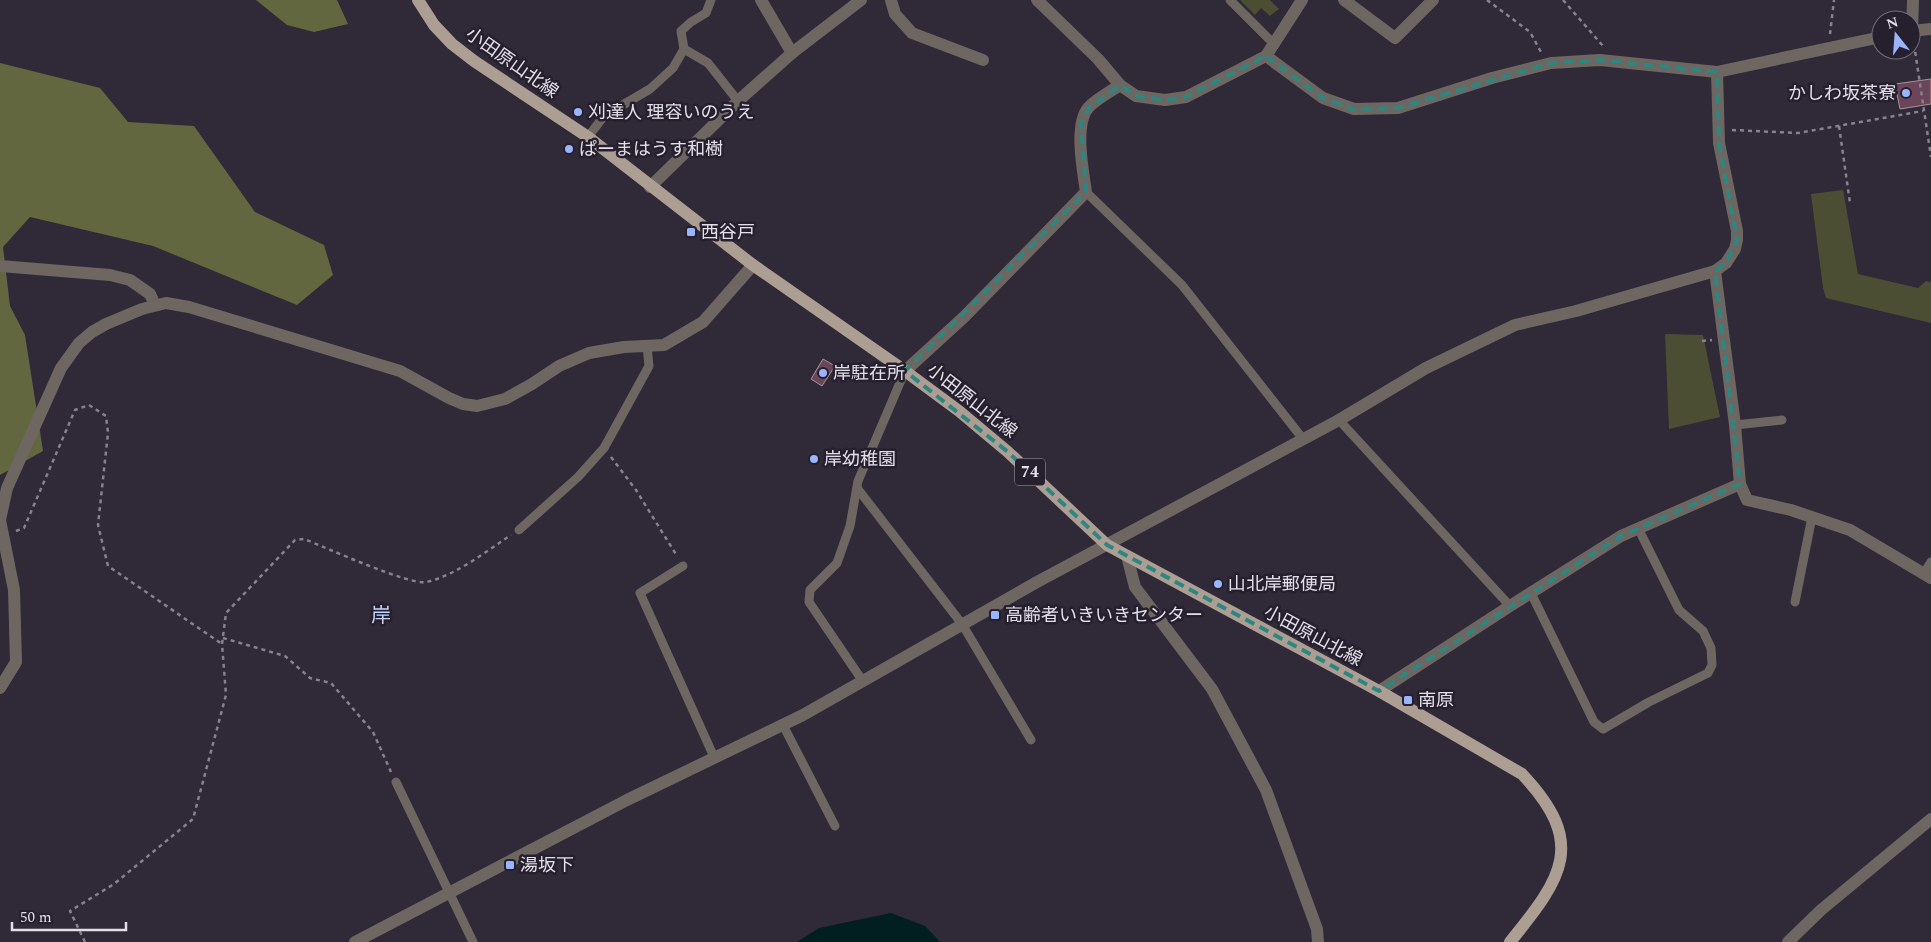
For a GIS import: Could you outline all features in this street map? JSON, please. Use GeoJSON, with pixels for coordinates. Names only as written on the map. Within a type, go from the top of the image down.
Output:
{"type":"FeatureCollection","features":[{"type":"Feature","properties":{"kind":"main road","name":"小田原山北線"},"geometry":{"type":"LineString","coordinates":[[418,0],[434,25],[452,44],[474,61],[588,137],[650,187],[753,265],[959,411],[1008,452],[1107,545],[1379,691],[1522,774],[1540,793],[1556,818],[1561,840],[1560,865],[1552,885],[1535,912],[1510,942]]}},
{"type":"Feature","properties":{"kind":"street"},"geometry":{"type":"LineString","coordinates":[[761,0],[792,53]]}},
{"type":"Feature","properties":{"kind":"street"},"geometry":{"type":"LineString","coordinates":[[650,187],[738,101],[792,53],[861,0]]}},
{"type":"Feature","properties":{"kind":"street"},"geometry":{"type":"LineString","coordinates":[[891,0],[895,14],[912,33],[983,60]]}},
{"type":"Feature","properties":{"kind":"street"},"geometry":{"type":"LineString","coordinates":[[1038,0],[1098,59],[1120,85],[1136,96],[1165,100],[1186,97],[1266,56],[1302,0]]}},
{"type":"Feature","properties":{"kind":"street"},"geometry":{"type":"LineString","coordinates":[[1347,1],[1395,38],[1433,0]]}},
{"type":"Feature","properties":{"kind":"street"},"geometry":{"type":"LineString","coordinates":[[1266,56],[1323,98],[1354,109],[1398,108],[1492,78],[1548,63],[1600,60],[1717,72],[1871,39]]}},
{"type":"Feature","properties":{"kind":"street"},"geometry":{"type":"LineString","coordinates":[[355,942],[627,800],[803,715],[962,624],[1339,420],[1426,368],[1515,325],[1576,311],[1714,271],[1726,263],[1735,249],[1737,240],[1737,231],[1722,161],[1718,129],[1717,72]]}},
{"type":"Feature","properties":{"kind":"street"},"geometry":{"type":"LineString","coordinates":[[905,371],[964,317],[1086,192],[1082,164],[1081,122],[1088,108],[1120,85]]}},
{"type":"Feature","properties":{"kind":"street"},"geometry":{"type":"LineString","coordinates":[[0,688],[16,662],[14,590],[0,520],[7,488],[61,368],[79,343],[92,332],[106,324],[155,305],[166,303],[189,308],[400,371],[449,398],[463,404],[477,406],[505,399],[559,366],[589,353],[664,345],[703,322],[753,265]]}},
{"type":"Feature","properties":{"kind":"street"},"geometry":{"type":"LineString","coordinates":[[0,266],[110,275],[130,280],[150,294],[155,305]]}},
{"type":"Feature","properties":{"kind":"street"},"geometry":{"type":"LineString","coordinates":[[1714,271],[1735,425],[1740,484],[1746,500],[1791,510],[1850,530],[1929,571]]}},
{"type":"Feature","properties":{"kind":"street"},"geometry":{"type":"LineString","coordinates":[[1379,691],[1621,536],[1740,484]]}},
{"type":"Feature","properties":{"kind":"street"},"geometry":{"type":"LineString","coordinates":[[1127,556],[1135,587],[1212,689],[1266,790],[1317,929],[1318,942]]}},
{"type":"Feature","properties":{"kind":"street"},"geometry":{"type":"LineString","coordinates":[[1788,942],[1821,910],[1931,819]]}},
{"type":"Feature","properties":{"kind":"lane"},"geometry":{"type":"LineString","coordinates":[[588,137],[604,116],[650,89],[674,68],[684,49],[681,31],[690,22],[706,13],[711,0]]}},
{"type":"Feature","properties":{"kind":"lane"},"geometry":{"type":"LineString","coordinates":[[1230,0],[1274,44]]}},
{"type":"Feature","properties":{"kind":"lane"},"geometry":{"type":"LineString","coordinates":[[684,49],[708,63],[738,101]]}},
{"type":"Feature","properties":{"kind":"lane"},"geometry":{"type":"LineString","coordinates":[[1086,192],[1182,285],[1303,439]]}},
{"type":"Feature","properties":{"kind":"lane"},"geometry":{"type":"LineString","coordinates":[[519,530],[578,476],[604,448],[649,366],[647,346]]}},
{"type":"Feature","properties":{"kind":"lane"},"geometry":{"type":"LineString","coordinates":[[862,680],[809,602],[810,590],[837,563],[850,526],[858,481],[905,371]]}},
{"type":"Feature","properties":{"kind":"lane"},"geometry":{"type":"LineString","coordinates":[[1339,420],[1510,606]]}},
{"type":"Feature","properties":{"kind":"lane"},"geometry":{"type":"LineString","coordinates":[[1735,425],[1782,420]]}},
{"type":"Feature","properties":{"kind":"lane"},"geometry":{"type":"LineString","coordinates":[[857,488],[962,624],[1031,740]]}},
{"type":"Feature","properties":{"kind":"lane"},"geometry":{"type":"LineString","coordinates":[[1795,602],[1812,517]]}},
{"type":"Feature","properties":{"kind":"lane"},"geometry":{"type":"LineString","coordinates":[[1531,593],[1594,722],[1603,729],[1649,702],[1708,673],[1712,665],[1711,648],[1702,631],[1679,610],[1638,528]]}},
{"type":"Feature","properties":{"kind":"lane"},"geometry":{"type":"LineString","coordinates":[[683,566],[640,593],[714,757]]}},
{"type":"Feature","properties":{"kind":"lane"},"geometry":{"type":"LineString","coordinates":[[783,724],[835,826]]}},
{"type":"Feature","properties":{"kind":"lane"},"geometry":{"type":"LineString","coordinates":[[396,782],[473,942]]}},
{"type":"Feature","properties":{"kind":"path"},"geometry":{"type":"LineString","coordinates":[[1487,0],[1530,32],[1548,63]]}},
{"type":"Feature","properties":{"kind":"path"},"geometry":{"type":"LineString","coordinates":[[1563,0],[1616,61]]}},
{"type":"Feature","properties":{"kind":"path"},"geometry":{"type":"LineString","coordinates":[[1829,48],[1834,0]]}},
{"type":"Feature","properties":{"kind":"path"},"geometry":{"type":"LineString","coordinates":[[1916,60],[1931,157]]}},
{"type":"Feature","properties":{"kind":"path"},"geometry":{"type":"LineString","coordinates":[[1718,129],[1798,133],[1923,111]]}},
{"type":"Feature","properties":{"kind":"path"},"geometry":{"type":"LineString","coordinates":[[1839,126],[1850,203]]}},
{"type":"Feature","properties":{"kind":"path"},"geometry":{"type":"LineString","coordinates":[[1702,341],[1713,340]]}},
{"type":"Feature","properties":{"kind":"path"},"geometry":{"type":"LineString","coordinates":[[4,537],[24,528],[75,410],[89,405],[106,416],[108,433],[98,525],[108,566],[222,644]]}},
{"type":"Feature","properties":{"kind":"path"},"geometry":{"type":"LineString","coordinates":[[604,448],[636,490],[683,566]]}},
{"type":"Feature","properties":{"kind":"path"},"geometry":{"type":"LineString","coordinates":[[85,942],[70,911],[114,884],[193,819],[226,696],[222,644],[226,613],[295,540],[304,539],[392,575],[425,583],[462,568],[519,530]]}},
{"type":"Feature","properties":{"kind":"path"},"geometry":{"type":"LineString","coordinates":[[223,638],[285,656],[310,678],[331,683],[373,732],[396,782]]}},
{"type":"Feature","properties":{"kind":"highlighted area"},"geometry":{"type":"Polygon","coordinates":[[[1266,56],[1323,98],[1354,109],[1398,108],[1551,63],[1600,60],[1717,72],[1719,143],[1737,240],[1726,263],[1715,271],[1740,484],[1621,536],[1379,691],[1107,545],[1008,452],[905,371],[1086,192],[1081,122],[1089,108],[1120,85],[1136,96],[1165,100],[1186,97],[1266,56]]]}},
{"type":"Feature","properties":{"kind":"shaded area"},"geometry":{"type":"Polygon","coordinates":[[[1240,0],[1270,0],[1279,9],[1270,16],[1261,8],[1255,15],[1240,0]]]}},
{"type":"Feature","properties":{"kind":"shaded area"},"geometry":{"type":"Polygon","coordinates":[[[1843,190],[1858,274],[1918,288],[1926,281],[1931,282],[1931,323],[1826,298],[1823,288],[1811,194],[1843,190]]]}},
{"type":"Feature","properties":{"kind":"shaded area"},"geometry":{"type":"Polygon","coordinates":[[[1665,334],[1703,335],[1720,417],[1669,429],[1665,334]]]}},
{"type":"Feature","properties":{"kind":"shaded area"},"geometry":{"type":"Polygon","coordinates":[[[891,913],[925,926],[940,942],[797,942],[819,928],[891,913]]]}},
{"type":"Feature","properties":{"kind":"green space"},"geometry":{"type":"Polygon","coordinates":[[[256,0],[337,0],[348,24],[314,32],[287,25],[256,0]]]}},
{"type":"Feature","properties":{"kind":"green space"},"geometry":{"type":"Polygon","coordinates":[[[0,63],[100,88],[128,122],[194,126],[255,212],[324,245],[333,275],[297,305],[153,246],[30,217],[3,247],[10,306],[25,335],[43,451],[0,475],[0,63]]]}},
{"type":"Feature","properties":{"kind":"building"},"geometry":{"type":"Polygon","coordinates":[[[1931,79],[1931,104],[1900,109],[1895,84],[1931,79]]]}},
{"type":"Feature","properties":{"kind":"building","name":"岸駐在所"},"geometry":{"type":"Polygon","coordinates":[[[823,359],[835,366],[822,386],[811,379],[823,359]]]}},
{"type":"Feature","properties":{"kind":"place","name":"かしわ坂茶寮"},"geometry":{"type":"Point","coordinates":[1906,93]}},
{"type":"Feature","properties":{"kind":"place","name":"刈達人 理容いのうえ"},"geometry":{"type":"Point","coordinates":[578,112]}},
{"type":"Feature","properties":{"kind":"place","name":"ぱーまはうす和樹"},"geometry":{"type":"Point","coordinates":[569,149]}},
{"type":"Feature","properties":{"kind":"place","name":"西谷戸"},"geometry":{"type":"Point","coordinates":[691,232]}},
{"type":"Feature","properties":{"kind":"place","name":"岸駐在所"},"geometry":{"type":"Point","coordinates":[823,373]}},
{"type":"Feature","properties":{"kind":"place","name":"岸幼稚園"},"geometry":{"type":"Point","coordinates":[814,459]}},
{"type":"Feature","properties":{"kind":"place","name":"山北岸郵便局"},"geometry":{"type":"Point","coordinates":[1218,584]}},
{"type":"Feature","properties":{"kind":"place","name":"高齢者いきいきセンター"},"geometry":{"type":"Point","coordinates":[995,615]}},
{"type":"Feature","properties":{"kind":"place","name":"南原"},"geometry":{"type":"Point","coordinates":[1408,700]}},
{"type":"Feature","properties":{"kind":"place","name":"湯坂下"},"geometry":{"type":"Point","coordinates":[510,865]}},
{"type":"Feature","properties":{"kind":"district","name":"岸"},"geometry":{"type":"Point","coordinates":[381,616]}}]}
